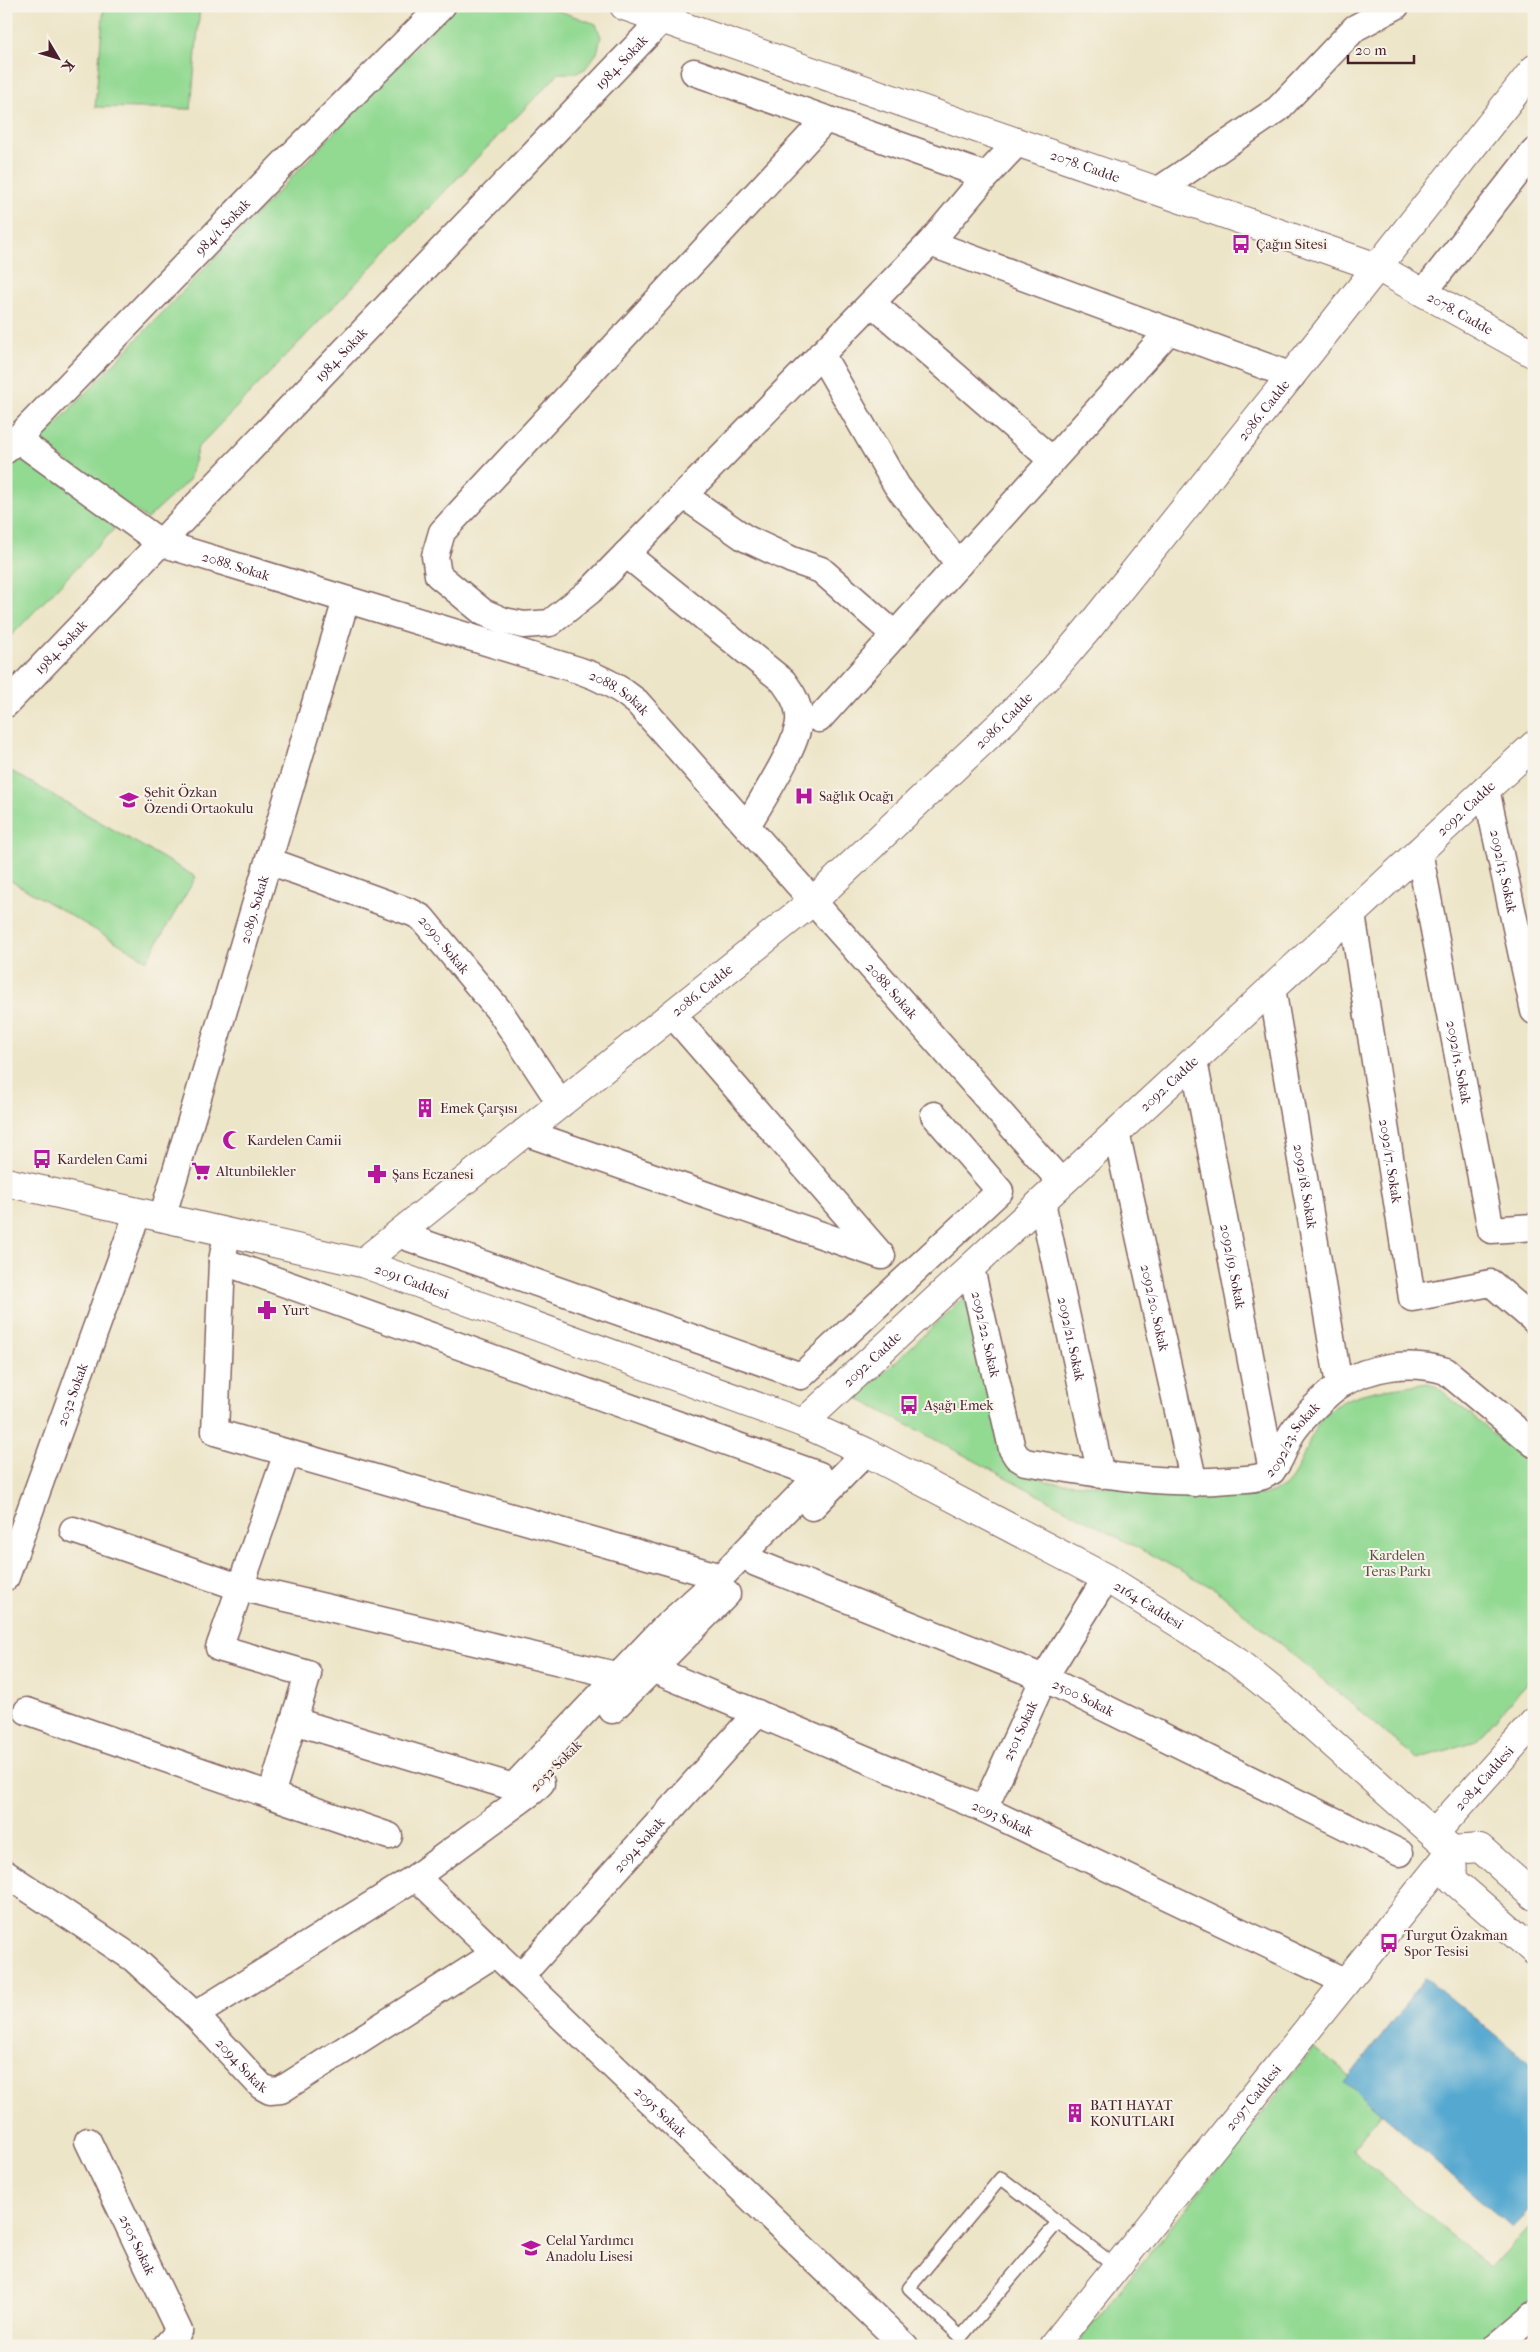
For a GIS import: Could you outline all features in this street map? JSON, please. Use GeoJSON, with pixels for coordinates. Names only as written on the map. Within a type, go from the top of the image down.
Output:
{"type":"FeatureCollection","features":[{"type":"Feature","properties":{"kind":"street","name":"984/1. Sokak"},"geometry":{"type":"LineString","coordinates":[[12,444],[284,163],[442,6]]}},
{"type":"Feature","properties":{"kind":"street","name":"2078. Cadde"},"geometry":{"type":"LineString","coordinates":[[624,6],[668,13],[1018,142],[1377,267],[1534,354]]}},
{"type":"Feature","properties":{"kind":"street"},"geometry":{"type":"LineString","coordinates":[[1159,190],[1278,108],[1355,28],[1396,6]]}},
{"type":"Feature","properties":{"kind":"street","name":"1984. Sokak"},"geometry":{"type":"LineString","coordinates":[[6,704],[668,13]]}},
{"type":"Feature","properties":{"kind":"street","name":"2086. Cadde"},"geometry":{"type":"LineString","coordinates":[[362,1263],[813,901],[1048,676],[1094,622],[1292,376],[1534,69]]}},
{"type":"Feature","properties":{"kind":"street"},"geometry":{"type":"LineString","coordinates":[[694,72],[986,176]]}},
{"type":"Feature","properties":{"kind":"street"},"geometry":{"type":"LineString","coordinates":[[826,119],[442,532],[438,539],[435,556],[438,575],[483,612],[504,621],[524,625],[550,623],[590,590],[930,243],[986,176],[1018,142]]}},
{"type":"Feature","properties":{"kind":"street"},"geometry":{"type":"LineString","coordinates":[[1424,292],[1534,152]]}},
{"type":"Feature","properties":{"kind":"street"},"geometry":{"type":"LineString","coordinates":[[930,243],[1292,376]]}},
{"type":"Feature","properties":{"kind":"street"},"geometry":{"type":"LineString","coordinates":[[872,303],[1052,460]]}},
{"type":"Feature","properties":{"kind":"street"},"geometry":{"type":"LineString","coordinates":[[819,719],[1169,331]]}},
{"type":"Feature","properties":{"kind":"street"},"geometry":{"type":"LineString","coordinates":[[821,354],[897,486],[959,564]]}},
{"type":"Feature","properties":{"kind":"street","name":"2088. Sokak"},"geometry":{"type":"LineString","coordinates":[[12,444],[161,543],[578,670],[608,682],[637,702],[1062,1183]]}},
{"type":"Feature","properties":{"kind":"street"},"geometry":{"type":"LineString","coordinates":[[683,495],[744,538],[820,570],[895,634]]}},
{"type":"Feature","properties":{"kind":"street"},"geometry":{"type":"LineString","coordinates":[[626,554],[784,681],[795,697],[800,716],[797,736],[747,826]]}},
{"type":"Feature","properties":{"kind":"street","name":"2089. Sokak"},"geometry":{"type":"LineString","coordinates":[[150,1215],[268,861],[346,600]]}},
{"type":"Feature","properties":{"kind":"street","name":"2092. Cadde"},"geometry":{"type":"LineString","coordinates":[[803,1423],[1534,745]]}},
{"type":"Feature","properties":{"kind":"street","name":"2092/13. Sokak"},"geometry":{"type":"LineString","coordinates":[[1486,789],[1534,1011]]}},
{"type":"Feature","properties":{"kind":"street","name":"2092/15. Sokak"},"geometry":{"type":"LineString","coordinates":[[1419,851],[1491,1230],[1534,1227]]}},
{"type":"Feature","properties":{"kind":"street","name":"2090. Sokak"},"geometry":{"type":"LineString","coordinates":[[268,861],[422,918],[501,1013],[561,1104]]}},
{"type":"Feature","properties":{"kind":"street","name":"2092/17. Sokak"},"geometry":{"type":"LineString","coordinates":[[1352,914],[1412,1298],[1490,1283],[1534,1320]]}},
{"type":"Feature","properties":{"kind":"street","name":"2092/18. Sokak"},"geometry":{"type":"LineString","coordinates":[[1272,988],[1339,1385]]}},
{"type":"Feature","properties":{"kind":"street"},"geometry":{"type":"LineString","coordinates":[[672,1014],[905,1282]]}},
{"type":"Feature","properties":{"kind":"street","name":"2092/19. Sokak"},"geometry":{"type":"LineString","coordinates":[[1194,1061],[1272,1471]]}},
{"type":"Feature","properties":{"kind":"street"},"geometry":{"type":"LineString","coordinates":[[398,1234],[801,1376],[905,1282],[1000,1191],[934,1115]]}},
{"type":"Feature","properties":{"kind":"street"},"geometry":{"type":"LineString","coordinates":[[524,1132],[882,1256]]}},
{"type":"Feature","properties":{"kind":"street","name":"2092/20. Sokak"},"geometry":{"type":"LineString","coordinates":[[1116,1132],[1194,1484]]}},
{"type":"Feature","properties":{"kind":"street","name":"2091 Caddesi"},"geometry":{"type":"LineString","coordinates":[[6,1182],[362,1263],[803,1423]]}},
{"type":"Feature","properties":{"kind":"street","name":"2092/21. Sokak"},"geometry":{"type":"LineString","coordinates":[[1042,1202],[1101,1475]]}},
{"type":"Feature","properties":{"kind":"street","name":"2032 Sokak"},"geometry":{"type":"LineString","coordinates":[[6,1577],[150,1215]]}},
{"type":"Feature","properties":{"kind":"street"},"geometry":{"type":"LineString","coordinates":[[227,1232],[222,1261],[215,1432],[721,1577]]}},
{"type":"Feature","properties":{"kind":"street"},"geometry":{"type":"LineString","coordinates":[[222,1261],[819,1476],[721,1577],[663,1629],[512,1787],[294,1721]]}},
{"type":"Feature","properties":{"kind":"street","name":"2092/22. Sokak"},"geometry":{"type":"LineString","coordinates":[[970,1268],[1012,1449],[1017,1457]]}},
{"type":"Feature","properties":{"kind":"street","name":"2092/23. Sokak"},"geometry":{"type":"LineString","coordinates":[[1017,1457],[1025,1462],[1101,1475],[1194,1484],[1256,1478],[1272,1471],[1294,1430],[1339,1385],[1372,1371],[1394,1366],[1432,1366],[1446,1371],[1457,1378],[1534,1444]]}},
{"type":"Feature","properties":{"kind":"street","name":"2164 Caddesi"},"geometry":{"type":"LineString","coordinates":[[803,1423],[866,1452],[1106,1578],[1188,1629],[1236,1661],[1277,1694],[1443,1842]]}},
{"type":"Feature","properties":{"kind":"street"},"geometry":{"type":"LineString","coordinates":[[271,1795],[308,1674],[218,1648],[286,1452]]}},
{"type":"Feature","properties":{"kind":"street","name":"2052 Sokak"},"geometry":{"type":"LineString","coordinates":[[195,2015],[416,1877],[533,1791],[866,1452]]}},
{"type":"Feature","properties":{"kind":"street"},"geometry":{"type":"LineString","coordinates":[[73,1530],[239,1588],[620,1676]]}},
{"type":"Feature","properties":{"kind":"street","name":"2500 Sokak"},"geometry":{"type":"LineString","coordinates":[[756,1563],[1044,1678],[1400,1853]]}},
{"type":"Feature","properties":{"kind":"street","name":"2501 Sokak"},"geometry":{"type":"LineString","coordinates":[[984,1809],[1044,1678],[1106,1578]]}},
{"type":"Feature","properties":{"kind":"street","name":"2093 Sokak"},"geometry":{"type":"LineString","coordinates":[[652,1669],[984,1809],[1346,1982]]}},
{"type":"Feature","properties":{"kind":"street"},"geometry":{"type":"LineString","coordinates":[[27,1710],[389,1836]]}},
{"type":"Feature","properties":{"kind":"street","name":"2094 Sokak"},"geometry":{"type":"LineString","coordinates":[[520,1977],[757,1714]]}},
{"type":"Feature","properties":{"kind":"street","name":"2084 Caddesi"},"geometry":{"type":"LineString","coordinates":[[1443,1842],[1534,1722]]}},
{"type":"Feature","properties":{"kind":"street"},"geometry":{"type":"LineString","coordinates":[[1534,1896],[1480,1848],[1443,1842],[1454,1880],[1534,1951]]}},
{"type":"Feature","properties":{"kind":"street","name":"2097 Caddesi"},"geometry":{"type":"LineString","coordinates":[[1054,2346],[1346,1982],[1443,1842]]}},
{"type":"Feature","properties":{"kind":"street","name":"2094 Sokak"},"geometry":{"type":"LineString","coordinates":[[6,1874],[126,1952],[195,2015],[261,2086],[270,2091],[282,2090],[496,1953]]}},
{"type":"Feature","properties":{"kind":"street","name":"2095 Sokak"},"geometry":{"type":"LineString","coordinates":[[416,1877],[905,2346]]}},
{"type":"Feature","properties":{"kind":"street","name":"2505 Sokak"},"geometry":{"type":"LineString","coordinates":[[88,2141],[179,2331],[166,2346]]}},
{"type":"Feature","properties":{"kind":"street"},"geometry":{"type":"LineString","coordinates":[[1497,2346],[1534,2314]]}},
{"type":"Feature","properties":{"kind":"lane"},"geometry":{"type":"LineString","coordinates":[[1058,2222],[961,2337],[909,2288],[1001,2178],[1117,2267]]}},
{"type":"Feature","properties":{"kind":"green space"},"geometry":{"type":"Polygon","coordinates":[[[104,6],[200,6],[191,109],[95,107],[104,6]]]}},
{"type":"Feature","properties":{"kind":"green space"},"geometry":{"type":"Polygon","coordinates":[[[455,6],[545,6],[596,24],[601,37],[597,53],[585,69],[576,73],[559,73],[198,447],[189,480],[147,519],[39,442],[455,6]]]}},
{"type":"Feature","properties":{"kind":"green space"},"geometry":{"type":"Polygon","coordinates":[[[18,451],[119,524],[6,641],[6,463],[18,451]]]}},
{"type":"Feature","properties":{"kind":"green space"},"geometry":{"type":"Polygon","coordinates":[[[6,768],[196,877],[147,960],[6,878],[6,768]]]}},
{"type":"Feature","properties":{"kind":"green space","name":"Kardelen Teras Parkı"},"geometry":{"type":"Polygon","coordinates":[[[964,1297],[1010,1460],[1048,1482],[1264,1495],[1285,1486],[1293,1477],[1313,1433],[1326,1413],[1335,1406],[1345,1400],[1380,1390],[1428,1383],[1436,1386],[1534,1468],[1534,1675],[1476,1741],[1417,1759],[1215,1589],[857,1398],[964,1297]]]}},
{"type":"Feature","properties":{"kind":"green space"},"geometry":{"type":"Polygon","coordinates":[[[1314,2048],[1387,2105],[1352,2150],[1490,2269],[1534,2222],[1534,2295],[1476,2346],[1080,2346],[1080,2340],[1314,2048]]]}},
{"type":"Feature","properties":{"kind":"water"},"geometry":{"type":"Polygon","coordinates":[[[1426,1978],[1534,2067],[1534,2206],[1512,2228],[1345,2082],[1426,1978]]]}},
{"type":"Feature","properties":{"kind":"place","name":"Çağın Sitesi"},"geometry":{"type":"Point","coordinates":[1241,244]}},
{"type":"Feature","properties":{"kind":"place","name":"Sağlık Ocağı"},"geometry":{"type":"Point","coordinates":[804,796]}},
{"type":"Feature","properties":{"kind":"place","name":"Şehit Özkan Özendi Ortaokulu"},"geometry":{"type":"Point","coordinates":[129,800]}},
{"type":"Feature","properties":{"kind":"place","name":"Emek Çarşısı"},"geometry":{"type":"Point","coordinates":[425,1108]}},
{"type":"Feature","properties":{"kind":"place","name":"Kardelen Camii"},"geometry":{"type":"Point","coordinates":[232,1140]}},
{"type":"Feature","properties":{"kind":"place","name":"Kardelen Cami"},"geometry":{"type":"Point","coordinates":[42,1159]}},
{"type":"Feature","properties":{"kind":"place","name":"Altunbilekler"},"geometry":{"type":"Point","coordinates":[201,1171]}},
{"type":"Feature","properties":{"kind":"place","name":"Şans Eczanesi"},"geometry":{"type":"Point","coordinates":[377,1174]}},
{"type":"Feature","properties":{"kind":"place","name":"Yurt"},"geometry":{"type":"Point","coordinates":[267,1310]}},
{"type":"Feature","properties":{"kind":"place","name":"Aşağı Emek"},"geometry":{"type":"Point","coordinates":[909,1405]}},
{"type":"Feature","properties":{"kind":"place","name":"Turgut Özakman Spor Tesisi"},"geometry":{"type":"Point","coordinates":[1389,1943]}},
{"type":"Feature","properties":{"kind":"place","name":"BATI HAYAT KONUTLARI"},"geometry":{"type":"Point","coordinates":[1075,2113]}},
{"type":"Feature","properties":{"kind":"place","name":"Celal Yardımcı Anadolu Lisesi"},"geometry":{"type":"Point","coordinates":[531,2248]}}]}
